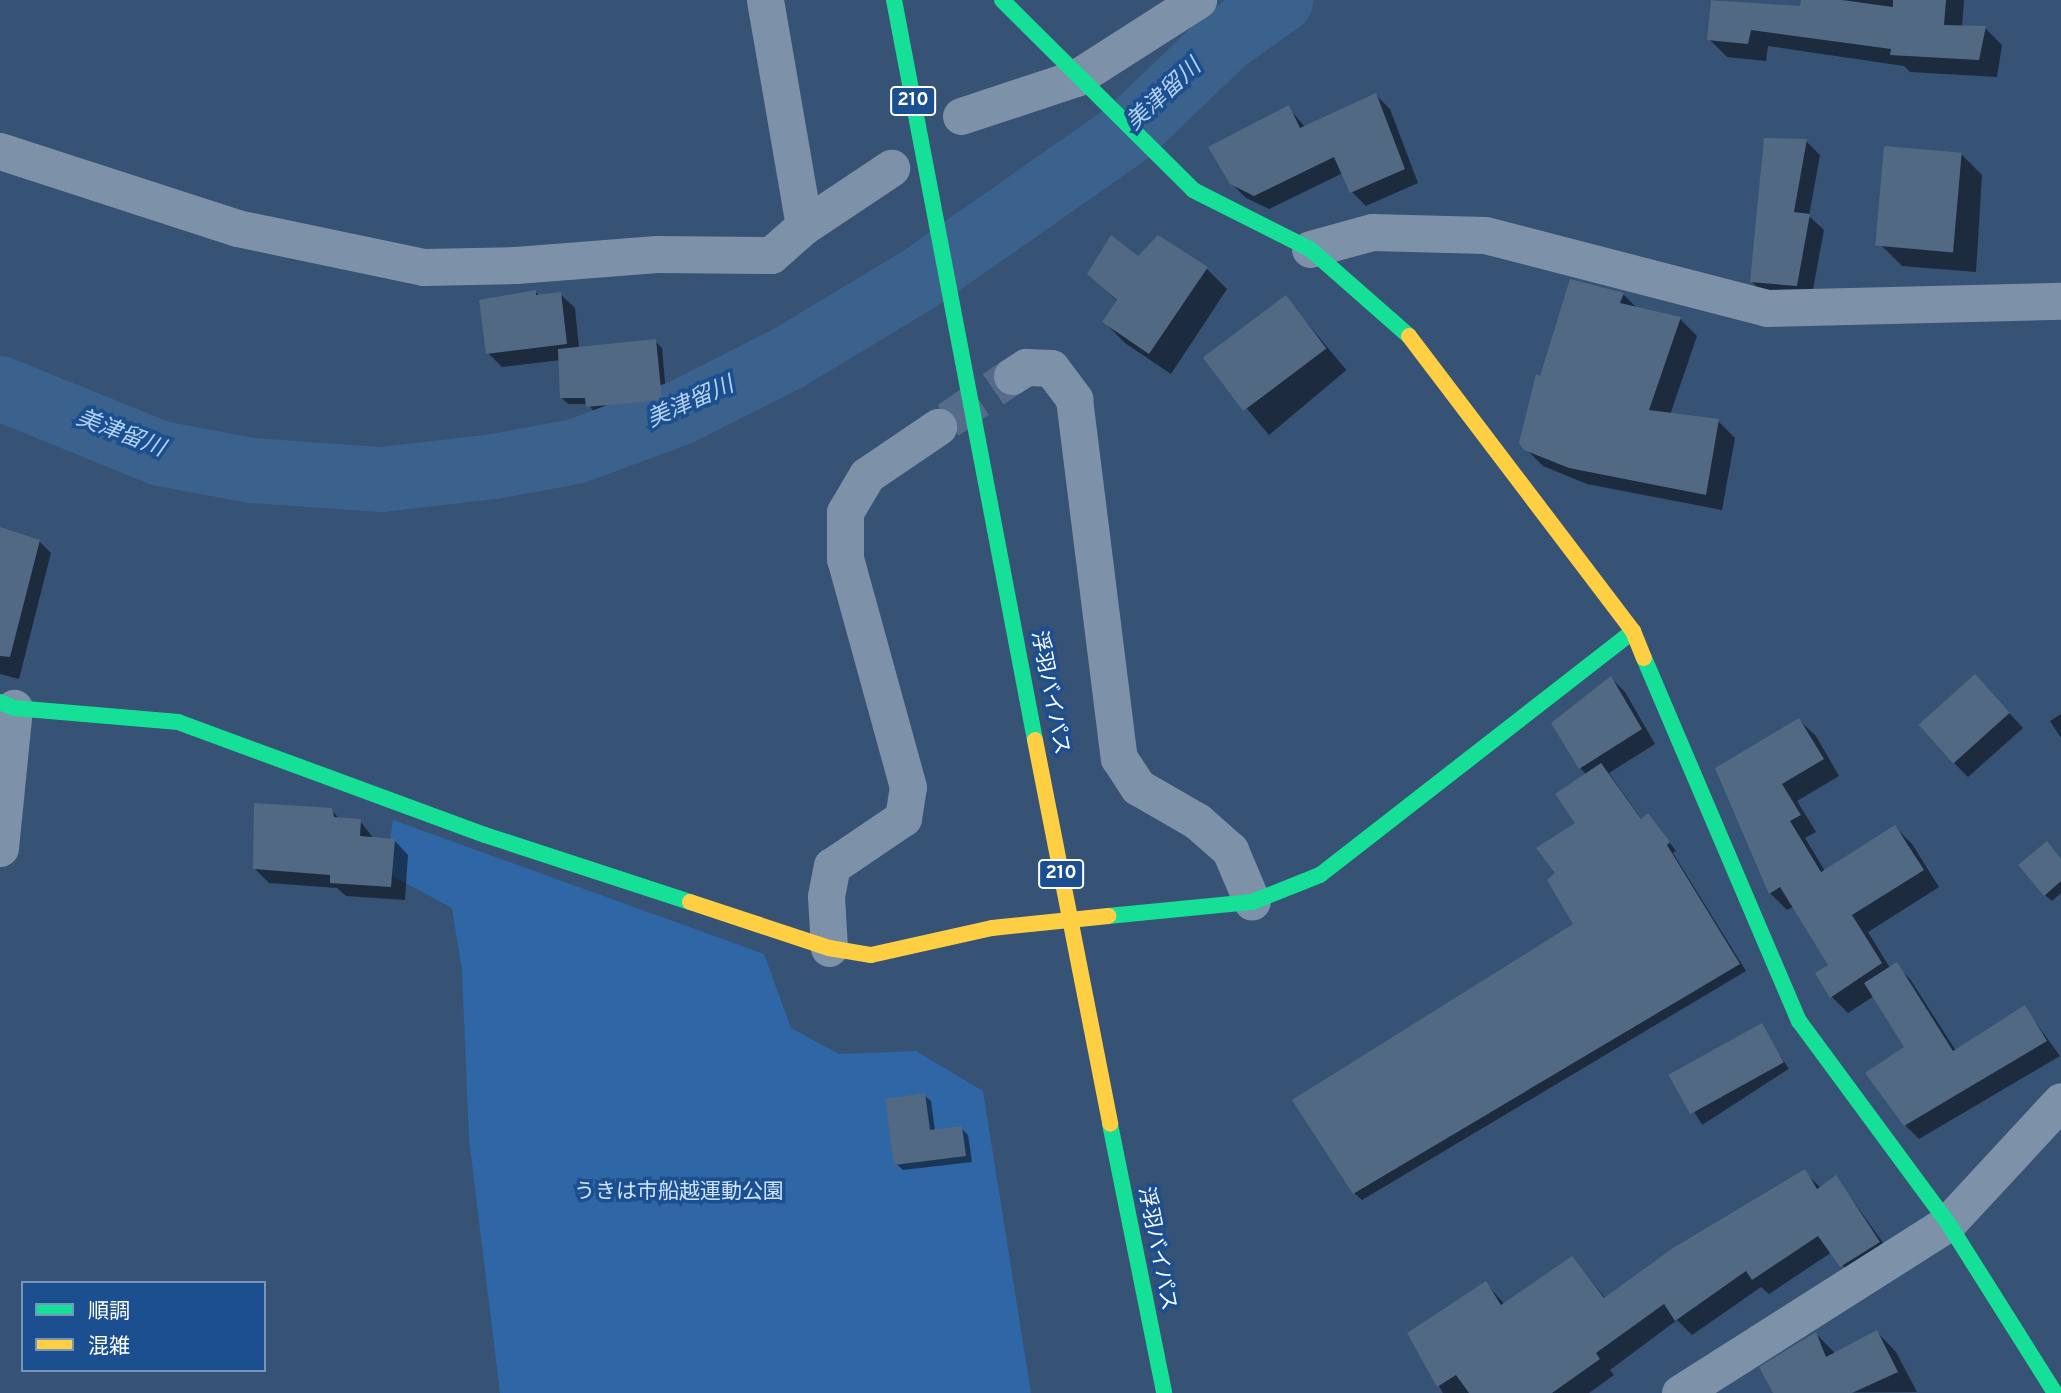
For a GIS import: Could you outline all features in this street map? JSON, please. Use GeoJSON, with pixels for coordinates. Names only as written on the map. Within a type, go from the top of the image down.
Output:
{"type":"FeatureCollection","features":[{"type":"Feature","properties":{"kind":"main road","name":"浮羽バイパス"},"geometry":{"type":"LineString","coordinates":[[894,0],[964,353],[1069,921],[1164,1393]]}},
{"type":"Feature","properties":{"kind":"main road"},"geometry":{"type":"LineString","coordinates":[[1002,0],[1076,78],[1193,190],[1310,249],[1416,342],[1633,631],[1799,1021],[1948,1223],[2055,1393]]}},
{"type":"Feature","properties":{"kind":"main road"},"geometry":{"type":"LineString","coordinates":[[7,705],[178,722],[485,835],[829,948],[871,955],[992,928],[1252,902],[1320,875],[1633,631]]}},
{"type":"Feature","properties":{"kind":"street"},"geometry":{"type":"LineString","coordinates":[[765,0],[804,226]]}},
{"type":"Feature","properties":{"kind":"street"},"geometry":{"type":"LineString","coordinates":[[961,116],[1076,78],[1198,0]]}},
{"type":"Feature","properties":{"kind":"street"},"geometry":{"type":"LineString","coordinates":[[0,150],[237,228],[424,267],[516,265],[657,254],[771,255],[804,226],[891,168]]}},
{"type":"Feature","properties":{"kind":"street"},"geometry":{"type":"LineString","coordinates":[[1310,249],[1371,232],[1485,235],[1767,308],[2061,301]]}},
{"type":"Feature","properties":{"kind":"street"},"geometry":{"type":"LineString","coordinates":[[1012,376],[1026,367],[1051,368],[1074,399],[1119,758],[1138,787],[1197,821],[1230,850],[1252,902]]}},
{"type":"Feature","properties":{"kind":"street"},"geometry":{"type":"LineString","coordinates":[[829,948],[825,896],[832,866],[902,818],[908,787],[845,559],[845,512],[867,475],[938,427]]}},
{"type":"Feature","properties":{"kind":"street"},"geometry":{"type":"LineString","coordinates":[[0,848],[7,705]]}},
{"type":"Feature","properties":{"kind":"street"},"geometry":{"type":"LineString","coordinates":[[1680,1393],[1948,1223],[2061,1101]]}},
{"type":"Feature","properties":{"kind":"green space","name":"うきは市船越運動公園"},"geometry":{"type":"Polygon","coordinates":[[[393,820],[764,954],[791,1028],[839,1054],[916,1051],[983,1091],[1031,1393],[500,1393],[469,1139],[462,970],[452,908],[385,872],[393,820]]]}},
{"type":"Feature","properties":{"kind":"building"},"geometry":{"type":"Polygon","coordinates":[[[1711,0],[1800,6],[1801,0],[1842,0],[1893,7],[1893,0],[1946,0],[1944,25],[1986,26],[1979,60],[1890,55],[1891,49],[1751,30],[1748,44],[1707,40],[1711,0]]]}},
{"type":"Feature","properties":{"kind":"building"},"geometry":{"type":"Polygon","coordinates":[[[1376,93],[1405,169],[1350,193],[1334,157],[1254,196],[1230,184],[1208,147],[1289,105],[1300,128],[1376,93]]]}},
{"type":"Feature","properties":{"kind":"building"},"geometry":{"type":"Polygon","coordinates":[[[1764,138],[1807,139],[1794,212],[1810,214],[1797,286],[1750,282],[1764,138]]]}},
{"type":"Feature","properties":{"kind":"building"},"geometry":{"type":"Polygon","coordinates":[[[1884,146],[1962,153],[1953,252],[1875,246],[1884,146]]]}},
{"type":"Feature","properties":{"kind":"building"},"geometry":{"type":"Polygon","coordinates":[[[1111,235],[1138,256],[1158,235],[1208,267],[1149,354],[1102,322],[1117,300],[1087,274],[1111,235]]]}},
{"type":"Feature","properties":{"kind":"building"},"geometry":{"type":"Polygon","coordinates":[[[1570,279],[1624,293],[1620,303],[1681,317],[1649,410],[1719,419],[1706,495],[1569,468],[1524,450],[1519,443],[1536,374],[1540,376],[1570,279]]]}},
{"type":"Feature","properties":{"kind":"building"},"geometry":{"type":"Polygon","coordinates":[[[536,290],[536,295],[561,292],[567,344],[486,354],[479,300],[536,290]]]}},
{"type":"Feature","properties":{"kind":"building"},"geometry":{"type":"Polygon","coordinates":[[[1286,295],[1326,349],[1243,411],[1203,358],[1286,295]]]}},
{"type":"Feature","properties":{"kind":"building"},"geometry":{"type":"Polygon","coordinates":[[[656,339],[662,400],[586,407],[585,398],[560,398],[558,349],[656,339]]]}},
{"type":"Feature","properties":{"kind":"building"},"geometry":{"type":"Polygon","coordinates":[[[0,527],[40,540],[10,657],[0,656],[0,527]]]}},
{"type":"Feature","properties":{"kind":"building"},"geometry":{"type":"Polygon","coordinates":[[[1975,674],[2010,713],[1953,763],[1919,725],[1975,674]]]}},
{"type":"Feature","properties":{"kind":"building"},"geometry":{"type":"Polygon","coordinates":[[[1611,676],[1642,729],[1579,769],[1551,723],[1611,676]]]}},
{"type":"Feature","properties":{"kind":"building"},"geometry":{"type":"Polygon","coordinates":[[[1799,718],[1824,759],[1782,784],[1801,815],[1790,821],[1821,872],[1895,825],[1924,870],[1852,915],[1882,963],[1830,998],[1815,973],[1828,965],[1780,887],[1769,894],[1715,768],[1799,718]]]}},
{"type":"Feature","properties":{"kind":"building"},"geometry":{"type":"Polygon","coordinates":[[[1601,763],[1641,819],[1648,813],[1670,842],[1667,845],[1740,964],[1353,1194],[1292,1100],[1573,924],[1547,880],[1555,873],[1536,848],[1575,823],[1555,794],[1601,763]]]}},
{"type":"Feature","properties":{"kind":"building"},"geometry":{"type":"Polygon","coordinates":[[[254,803],[332,808],[334,817],[361,819],[360,836],[395,839],[391,887],[330,883],[330,875],[253,869],[254,803]]]}},
{"type":"Feature","properties":{"kind":"building"},"geometry":{"type":"Polygon","coordinates":[[[2047,841],[2061,859],[2061,881],[2044,896],[2018,865],[2047,841]]]}},
{"type":"Feature","properties":{"kind":"building"},"geometry":{"type":"Polygon","coordinates":[[[1897,962],[1953,1051],[2025,1005],[2047,1041],[1904,1126],[1865,1073],[1904,1047],[1864,983],[1897,962]]]}},
{"type":"Feature","properties":{"kind":"building"},"geometry":{"type":"Polygon","coordinates":[[[1762,1023],[1784,1062],[1690,1114],[1668,1075],[1762,1023]]]}},
{"type":"Feature","properties":{"kind":"building"},"geometry":{"type":"Polygon","coordinates":[[[925,1093],[930,1130],[962,1126],[966,1156],[894,1165],[885,1099],[925,1093]]]}},
{"type":"Feature","properties":{"kind":"building"},"geometry":{"type":"Polygon","coordinates":[[[1805,1169],[1817,1189],[1836,1175],[1880,1242],[1840,1267],[1818,1236],[1752,1280],[1746,1271],[1675,1321],[1664,1304],[1596,1353],[1600,1359],[1552,1393],[1469,1393],[1456,1375],[1437,1387],[1407,1333],[1486,1281],[1501,1305],[1572,1256],[1604,1298],[1673,1248],[1805,1169]]]}},
{"type":"Feature","properties":{"kind":"building"},"geometry":{"type":"Polygon","coordinates":[[[1877,1330],[1898,1372],[1852,1393],[1773,1393],[1759,1367],[1816,1332],[1826,1357],[1877,1330]]]}},
{"type":"Feature","properties":{"kind":"waterway","name":"美津留川"},"geometry":{"type":"LineString","coordinates":[[0,388],[160,453],[251,470],[381,479],[493,466],[575,451],[678,413],[787,358],[918,279],[1128,132],[1224,40],[1280,0]]}},
{"type":"Feature","properties":{"kind":"tunnel"},"geometry":{"type":"LineString","coordinates":[[948,420],[1012,376]]}},
{"type":"Feature","properties":{"kind":"traffic: fast"},"geometry":{"type":"LineString","coordinates":[[894,0],[1035,740]]}},
{"type":"Feature","properties":{"kind":"traffic: fast"},"geometry":{"type":"LineString","coordinates":[[1002,0],[1193,190],[1310,249],[1409,336]]}},
{"type":"Feature","properties":{"kind":"traffic: fast"},"geometry":{"type":"LineString","coordinates":[[1108,916],[1252,902],[1320,875],[1633,631]]}},
{"type":"Feature","properties":{"kind":"traffic: fast"},"geometry":{"type":"LineString","coordinates":[[1644,658],[1799,1021],[1948,1223],[2055,1393]]}},
{"type":"Feature","properties":{"kind":"traffic: fast"},"geometry":{"type":"LineString","coordinates":[[0,702],[14,708],[178,722],[485,835],[690,902]]}},
{"type":"Feature","properties":{"kind":"traffic: fast"},"geometry":{"type":"LineString","coordinates":[[1110,1124],[1164,1393]]}},
{"type":"Feature","properties":{"kind":"traffic: slow"},"geometry":{"type":"LineString","coordinates":[[1409,336],[1633,631],[1644,658]]}},
{"type":"Feature","properties":{"kind":"traffic: slow"},"geometry":{"type":"LineString","coordinates":[[1035,740],[1110,1124]]}},
{"type":"Feature","properties":{"kind":"traffic: slow"},"geometry":{"type":"LineString","coordinates":[[690,902],[829,948],[871,955],[992,928],[1108,916]]}}]}
